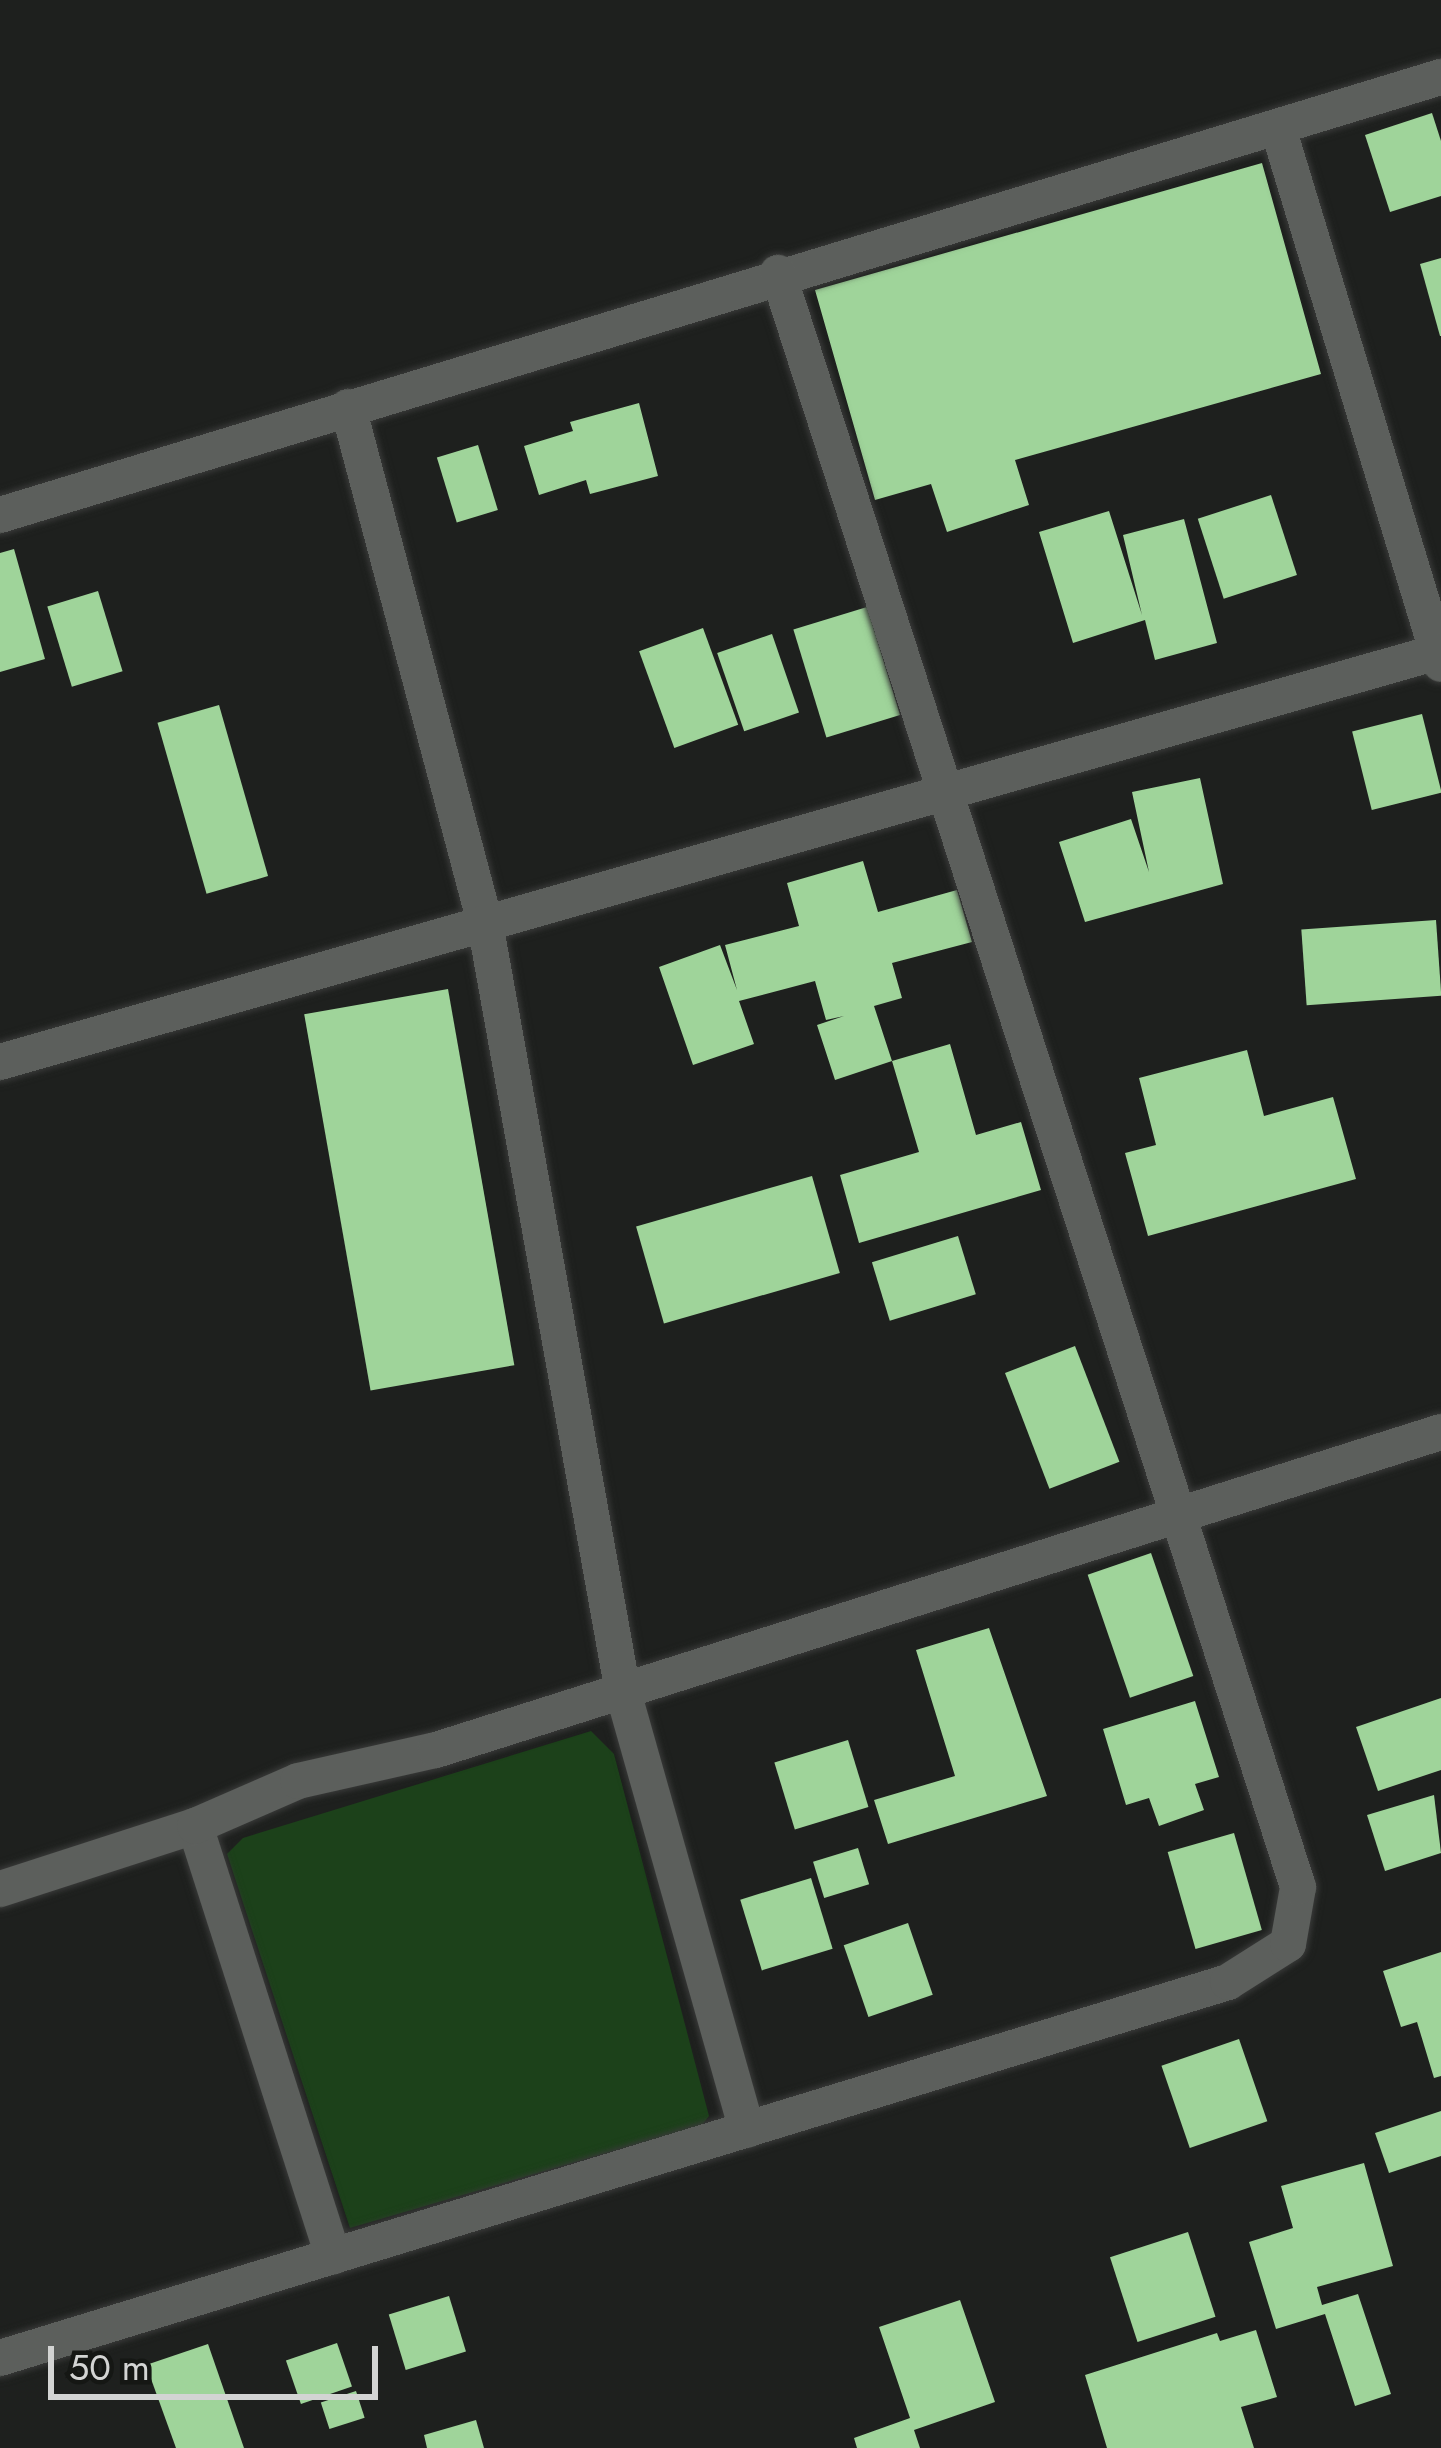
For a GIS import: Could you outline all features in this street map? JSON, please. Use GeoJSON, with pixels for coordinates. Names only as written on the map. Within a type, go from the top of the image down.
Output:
{"type":"FeatureCollection","features":[{"type":"Feature","properties":{"kind":"street"},"geometry":{"type":"LineString","coordinates":[[0,515],[778,273],[1441,77]]}},
{"type":"Feature","properties":{"kind":"street"},"geometry":{"type":"LineString","coordinates":[[0,1062],[1440,655],[1278,128]]}},
{"type":"Feature","properties":{"kind":"street"},"geometry":{"type":"LineString","coordinates":[[0,2358],[1228,1982],[1288,1944],[1298,1887],[940,794],[778,273]]}},
{"type":"Feature","properties":{"kind":"street"},"geometry":{"type":"LineString","coordinates":[[348,406],[485,923],[623,1692],[747,2130]]}},
{"type":"Feature","properties":{"kind":"street"},"geometry":{"type":"LineString","coordinates":[[0,1889],[195,1826],[298,1781],[436,1750],[1441,1432]]}},
{"type":"Feature","properties":{"kind":"street"},"geometry":{"type":"LineString","coordinates":[[195,1826],[333,2256]]}},
{"type":"Feature","properties":{"kind":"green space"},"geometry":{"type":"Polygon","coordinates":[[[591,1731],[614,1754],[709,2116],[702,2125],[350,2228],[227,1854],[243,1838],[591,1731]]]}},
{"type":"Feature","properties":{"kind":"building"},"geometry":{"type":"Polygon","coordinates":[[[1432,113],[1441,141],[1441,196],[1390,212],[1365,135],[1432,113]]]}},
{"type":"Feature","properties":{"kind":"building"},"geometry":{"type":"Polygon","coordinates":[[[1262,163],[1321,374],[1015,460],[1029,505],[947,532],[931,484],[875,500],[815,290],[1262,163]]]}},
{"type":"Feature","properties":{"kind":"building"},"geometry":{"type":"Polygon","coordinates":[[[1441,258],[1441,336],[1440,336],[1420,264],[1441,258]]]}},
{"type":"Feature","properties":{"kind":"building"},"geometry":{"type":"Polygon","coordinates":[[[639,403],[658,476],[590,494],[586,480],[539,495],[524,446],[573,431],[570,422],[639,403]]]}},
{"type":"Feature","properties":{"kind":"building"},"geometry":{"type":"Polygon","coordinates":[[[478,445],[498,510],[457,523],[437,458],[478,445]]]}},
{"type":"Feature","properties":{"kind":"building"},"geometry":{"type":"Polygon","coordinates":[[[1271,495],[1297,575],[1224,599],[1198,519],[1271,495]]]}},
{"type":"Feature","properties":{"kind":"building"},"geometry":{"type":"Polygon","coordinates":[[[1109,511],[1142,615],[1123,535],[1184,519],[1217,643],[1155,660],[1145,620],[1073,643],[1039,532],[1109,511]]]}},
{"type":"Feature","properties":{"kind":"building"},"geometry":{"type":"Polygon","coordinates":[[[14,549],[45,659],[0,672],[0,553],[14,549]]]}},
{"type":"Feature","properties":{"kind":"building"},"geometry":{"type":"Polygon","coordinates":[[[98,591],[123,671],[72,687],[47,606],[98,591]]]}},
{"type":"Feature","properties":{"kind":"building"},"geometry":{"type":"Polygon","coordinates":[[[867,607],[900,715],[826,738],[793,630],[867,607]]]}},
{"type":"Feature","properties":{"kind":"building"},"geometry":{"type":"Polygon","coordinates":[[[703,628],[738,725],[674,748],[639,651],[703,628]]]}},
{"type":"Feature","properties":{"kind":"building"},"geometry":{"type":"Polygon","coordinates":[[[772,634],[799,712],[744,731],[717,653],[772,634]]]}},
{"type":"Feature","properties":{"kind":"building"},"geometry":{"type":"Polygon","coordinates":[[[219,705],[268,876],[207,894],[157,723],[219,705]]]}},
{"type":"Feature","properties":{"kind":"building"},"geometry":{"type":"Polygon","coordinates":[[[1422,714],[1441,793],[1372,810],[1352,731],[1422,714]]]}},
{"type":"Feature","properties":{"kind":"building"},"geometry":{"type":"Polygon","coordinates":[[[1200,778],[1223,884],[1085,922],[1059,842],[1131,819],[1149,872],[1132,792],[1200,778]]]}},
{"type":"Feature","properties":{"kind":"building"},"geometry":{"type":"Polygon","coordinates":[[[863,861],[878,912],[957,890],[972,942],[892,963],[902,998],[874,1006],[892,1061],[835,1080],[817,1025],[844,1016],[826,1020],[815,981],[739,1001],[754,1044],[693,1065],[659,967],[720,945],[737,990],[725,945],[799,926],[787,883],[863,861]]]}},
{"type":"Feature","properties":{"kind":"building"},"geometry":{"type":"Polygon","coordinates":[[[1436,920],[1441,996],[1307,1005],[1301,929],[1436,920]]]}},
{"type":"Feature","properties":{"kind":"building"},"geometry":{"type":"Polygon","coordinates":[[[448,989],[514,1365],[371,1391],[304,1014],[448,989]]]}},
{"type":"Feature","properties":{"kind":"building"},"geometry":{"type":"Polygon","coordinates":[[[950,1044],[976,1135],[1021,1122],[1041,1190],[859,1243],[840,1175],[919,1152],[892,1061],[950,1044]]]}},
{"type":"Feature","properties":{"kind":"building"},"geometry":{"type":"Polygon","coordinates":[[[1247,1050],[1264,1116],[1333,1097],[1356,1179],[1148,1236],[1125,1153],[1156,1145],[1139,1078],[1247,1050]]]}},
{"type":"Feature","properties":{"kind":"building"},"geometry":{"type":"Polygon","coordinates":[[[812,1176],[840,1273],[664,1324],[636,1226],[812,1176]]]}},
{"type":"Feature","properties":{"kind":"building"},"geometry":{"type":"Polygon","coordinates":[[[958,1236],[976,1294],[890,1321],[872,1262],[958,1236]]]}},
{"type":"Feature","properties":{"kind":"building"},"geometry":{"type":"Polygon","coordinates":[[[1075,1346],[1119,1462],[1049,1489],[1005,1373],[1075,1346]]]}},
{"type":"Feature","properties":{"kind":"building"},"geometry":{"type":"Polygon","coordinates":[[[1151,1553],[1193,1676],[1130,1698],[1088,1575],[1151,1553]]]}},
{"type":"Feature","properties":{"kind":"building"},"geometry":{"type":"Polygon","coordinates":[[[989,1628],[1047,1796],[888,1844],[874,1800],[955,1776],[916,1650],[989,1628]]]}},
{"type":"Feature","properties":{"kind":"building"},"geometry":{"type":"Polygon","coordinates":[[[1441,1698],[1441,1770],[1378,1791],[1356,1727],[1441,1698]]]}},
{"type":"Feature","properties":{"kind":"building"},"geometry":{"type":"Polygon","coordinates":[[[1195,1701],[1219,1777],[1195,1784],[1204,1810],[1159,1826],[1149,1798],[1126,1805],[1103,1729],[1195,1701]]]}},
{"type":"Feature","properties":{"kind":"building"},"geometry":{"type":"Polygon","coordinates":[[[848,1740],[868,1807],[795,1829],[774,1763],[848,1740]]]}},
{"type":"Feature","properties":{"kind":"building"},"geometry":{"type":"Polygon","coordinates":[[[1434,1795],[1441,1853],[1385,1871],[1367,1815],[1434,1795]]]}},
{"type":"Feature","properties":{"kind":"building"},"geometry":{"type":"Polygon","coordinates":[[[1234,1833],[1262,1930],[1196,1949],[1168,1852],[1234,1833]]]}},
{"type":"Feature","properties":{"kind":"building"},"geometry":{"type":"Polygon","coordinates":[[[858,1848],[869,1884],[824,1898],[813,1862],[858,1848]]]}},
{"type":"Feature","properties":{"kind":"building"},"geometry":{"type":"Polygon","coordinates":[[[811,1878],[833,1949],[762,1970],[740,1900],[811,1878]]]}},
{"type":"Feature","properties":{"kind":"building"},"geometry":{"type":"Polygon","coordinates":[[[908,1923],[933,1995],[868,2017],[844,1945],[908,1923]]]}},
{"type":"Feature","properties":{"kind":"building"},"geometry":{"type":"Polygon","coordinates":[[[1441,1952],[1441,2076],[1434,2078],[1417,2022],[1401,2027],[1383,1971],[1441,1952]]]}},
{"type":"Feature","properties":{"kind":"building"},"geometry":{"type":"Polygon","coordinates":[[[1239,2039],[1267,2121],[1190,2148],[1161,2066],[1239,2039]]]}},
{"type":"Feature","properties":{"kind":"building"},"geometry":{"type":"Polygon","coordinates":[[[1441,2111],[1441,2156],[1389,2173],[1375,2133],[1441,2111]]]}},
{"type":"Feature","properties":{"kind":"building"},"geometry":{"type":"Polygon","coordinates":[[[1364,2163],[1393,2266],[1317,2287],[1322,2305],[1358,2294],[1391,2394],[1355,2406],[1325,2314],[1276,2329],[1249,2242],[1293,2228],[1281,2186],[1364,2163]]]}},
{"type":"Feature","properties":{"kind":"building"},"geometry":{"type":"Polygon","coordinates":[[[1188,2232],[1216,2317],[1138,2342],[1110,2257],[1188,2232]]]}},
{"type":"Feature","properties":{"kind":"building"},"geometry":{"type":"Polygon","coordinates":[[[449,2296],[466,2351],[406,2370],[389,2314],[449,2296]]]}},
{"type":"Feature","properties":{"kind":"building"},"geometry":{"type":"Polygon","coordinates":[[[960,2300],[995,2402],[914,2430],[920,2448],[857,2448],[854,2438],[910,2418],[879,2327],[960,2300]]]}},
{"type":"Feature","properties":{"kind":"building"},"geometry":{"type":"Polygon","coordinates":[[[1256,2330],[1277,2397],[1241,2407],[1254,2448],[1107,2448],[1085,2375],[1217,2333],[1220,2341],[1256,2330]]]}},
{"type":"Feature","properties":{"kind":"building"},"geometry":{"type":"Polygon","coordinates":[[[337,2343],[352,2386],[301,2404],[286,2361],[337,2343]]]}},
{"type":"Feature","properties":{"kind":"building"},"geometry":{"type":"Polygon","coordinates":[[[208,2344],[244,2448],[176,2448],[146,2365],[208,2344]]]}},
{"type":"Feature","properties":{"kind":"building"},"geometry":{"type":"Polygon","coordinates":[[[356,2391],[365,2418],[329,2429],[321,2402],[356,2391]]]}},
{"type":"Feature","properties":{"kind":"building"},"geometry":{"type":"Polygon","coordinates":[[[476,2420],[484,2448],[427,2448],[424,2435],[476,2420]]]}}]}
